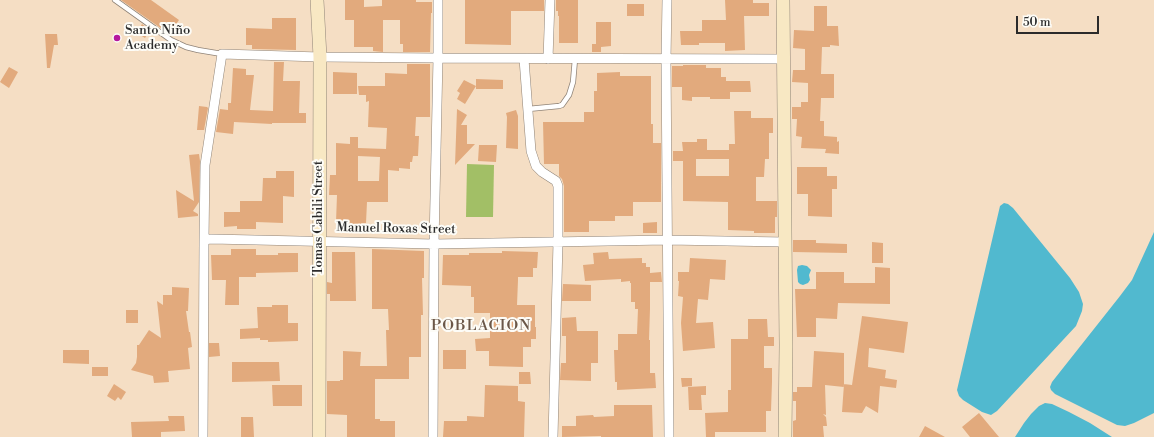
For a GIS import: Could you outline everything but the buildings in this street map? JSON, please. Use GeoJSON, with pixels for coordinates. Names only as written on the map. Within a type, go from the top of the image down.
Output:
{"type":"FeatureCollection","features":[{"type":"Feature","properties":{"kind":"street","name":"Tomas Cabili Street"},"geometry":{"type":"LineString","coordinates":[[317,0],[320,57],[319,437]]}},
{"type":"Feature","properties":{"kind":"street"},"geometry":{"type":"LineString","coordinates":[[433,437],[434,244],[438,0]]}},
{"type":"Feature","properties":{"kind":"street"},"geometry":{"type":"LineString","coordinates":[[548,59],[550,0]]}},
{"type":"Feature","properties":{"kind":"street"},"geometry":{"type":"LineString","coordinates":[[667,0],[666,60],[669,437]]}},
{"type":"Feature","properties":{"kind":"street"},"geometry":{"type":"LineString","coordinates":[[783,0],[786,345],[785,437]]}},
{"type":"Feature","properties":{"kind":"street"},"geometry":{"type":"LineString","coordinates":[[203,437],[204,165],[222,54],[320,57],[784,60]]}},
{"type":"Feature","properties":{"kind":"street"},"geometry":{"type":"LineString","coordinates":[[524,59],[532,151],[536,166],[556,181],[558,186],[553,437]]}},
{"type":"Feature","properties":{"kind":"street","name":"Manuel Roxas Street"},"geometry":{"type":"LineString","coordinates":[[204,240],[434,244],[667,240],[785,242]]}},
{"type":"Feature","properties":{"kind":"lane"},"geometry":{"type":"LineString","coordinates":[[116,0],[171,40],[186,47],[222,54]]}},
{"type":"Feature","properties":{"kind":"lane"},"geometry":{"type":"LineString","coordinates":[[528,109],[562,105],[569,96],[573,82],[575,59]]}},
{"type":"Feature","properties":{"kind":"green space"},"geometry":{"type":"Polygon","coordinates":[[[467,164],[494,165],[493,217],[466,217],[467,164]]]}},
{"type":"Feature","properties":{"kind":"water"},"geometry":{"type":"Polygon","coordinates":[[[1004,203],[1013,208],[1070,278],[1079,292],[1083,304],[1076,326],[997,411],[991,415],[982,412],[963,400],[959,396],[957,390],[1000,206],[1004,203]]]}},
{"type":"Feature","properties":{"kind":"water"},"geometry":{"type":"Polygon","coordinates":[[[1154,232],[1154,413],[1125,426],[1117,425],[1055,394],[1050,387],[1052,382],[1132,280],[1154,232]]]}},
{"type":"Feature","properties":{"kind":"water"},"geometry":{"type":"Polygon","coordinates":[[[798,266],[807,266],[811,270],[809,275],[810,280],[808,283],[803,285],[798,282],[797,270],[798,266]]]}},
{"type":"Feature","properties":{"kind":"water"},"geometry":{"type":"Polygon","coordinates":[[[1045,403],[1052,404],[1069,412],[1112,437],[1015,437],[1031,414],[1039,406],[1045,403]]]}},
{"type":"Feature","properties":{"kind":"place","name":"Santo Niño Academy"},"geometry":{"type":"Point","coordinates":[117,38]}},
{"type":"Feature","properties":{"kind":"district","name":"POBLACION"},"geometry":{"type":"Point","coordinates":[481,326]}}]}
